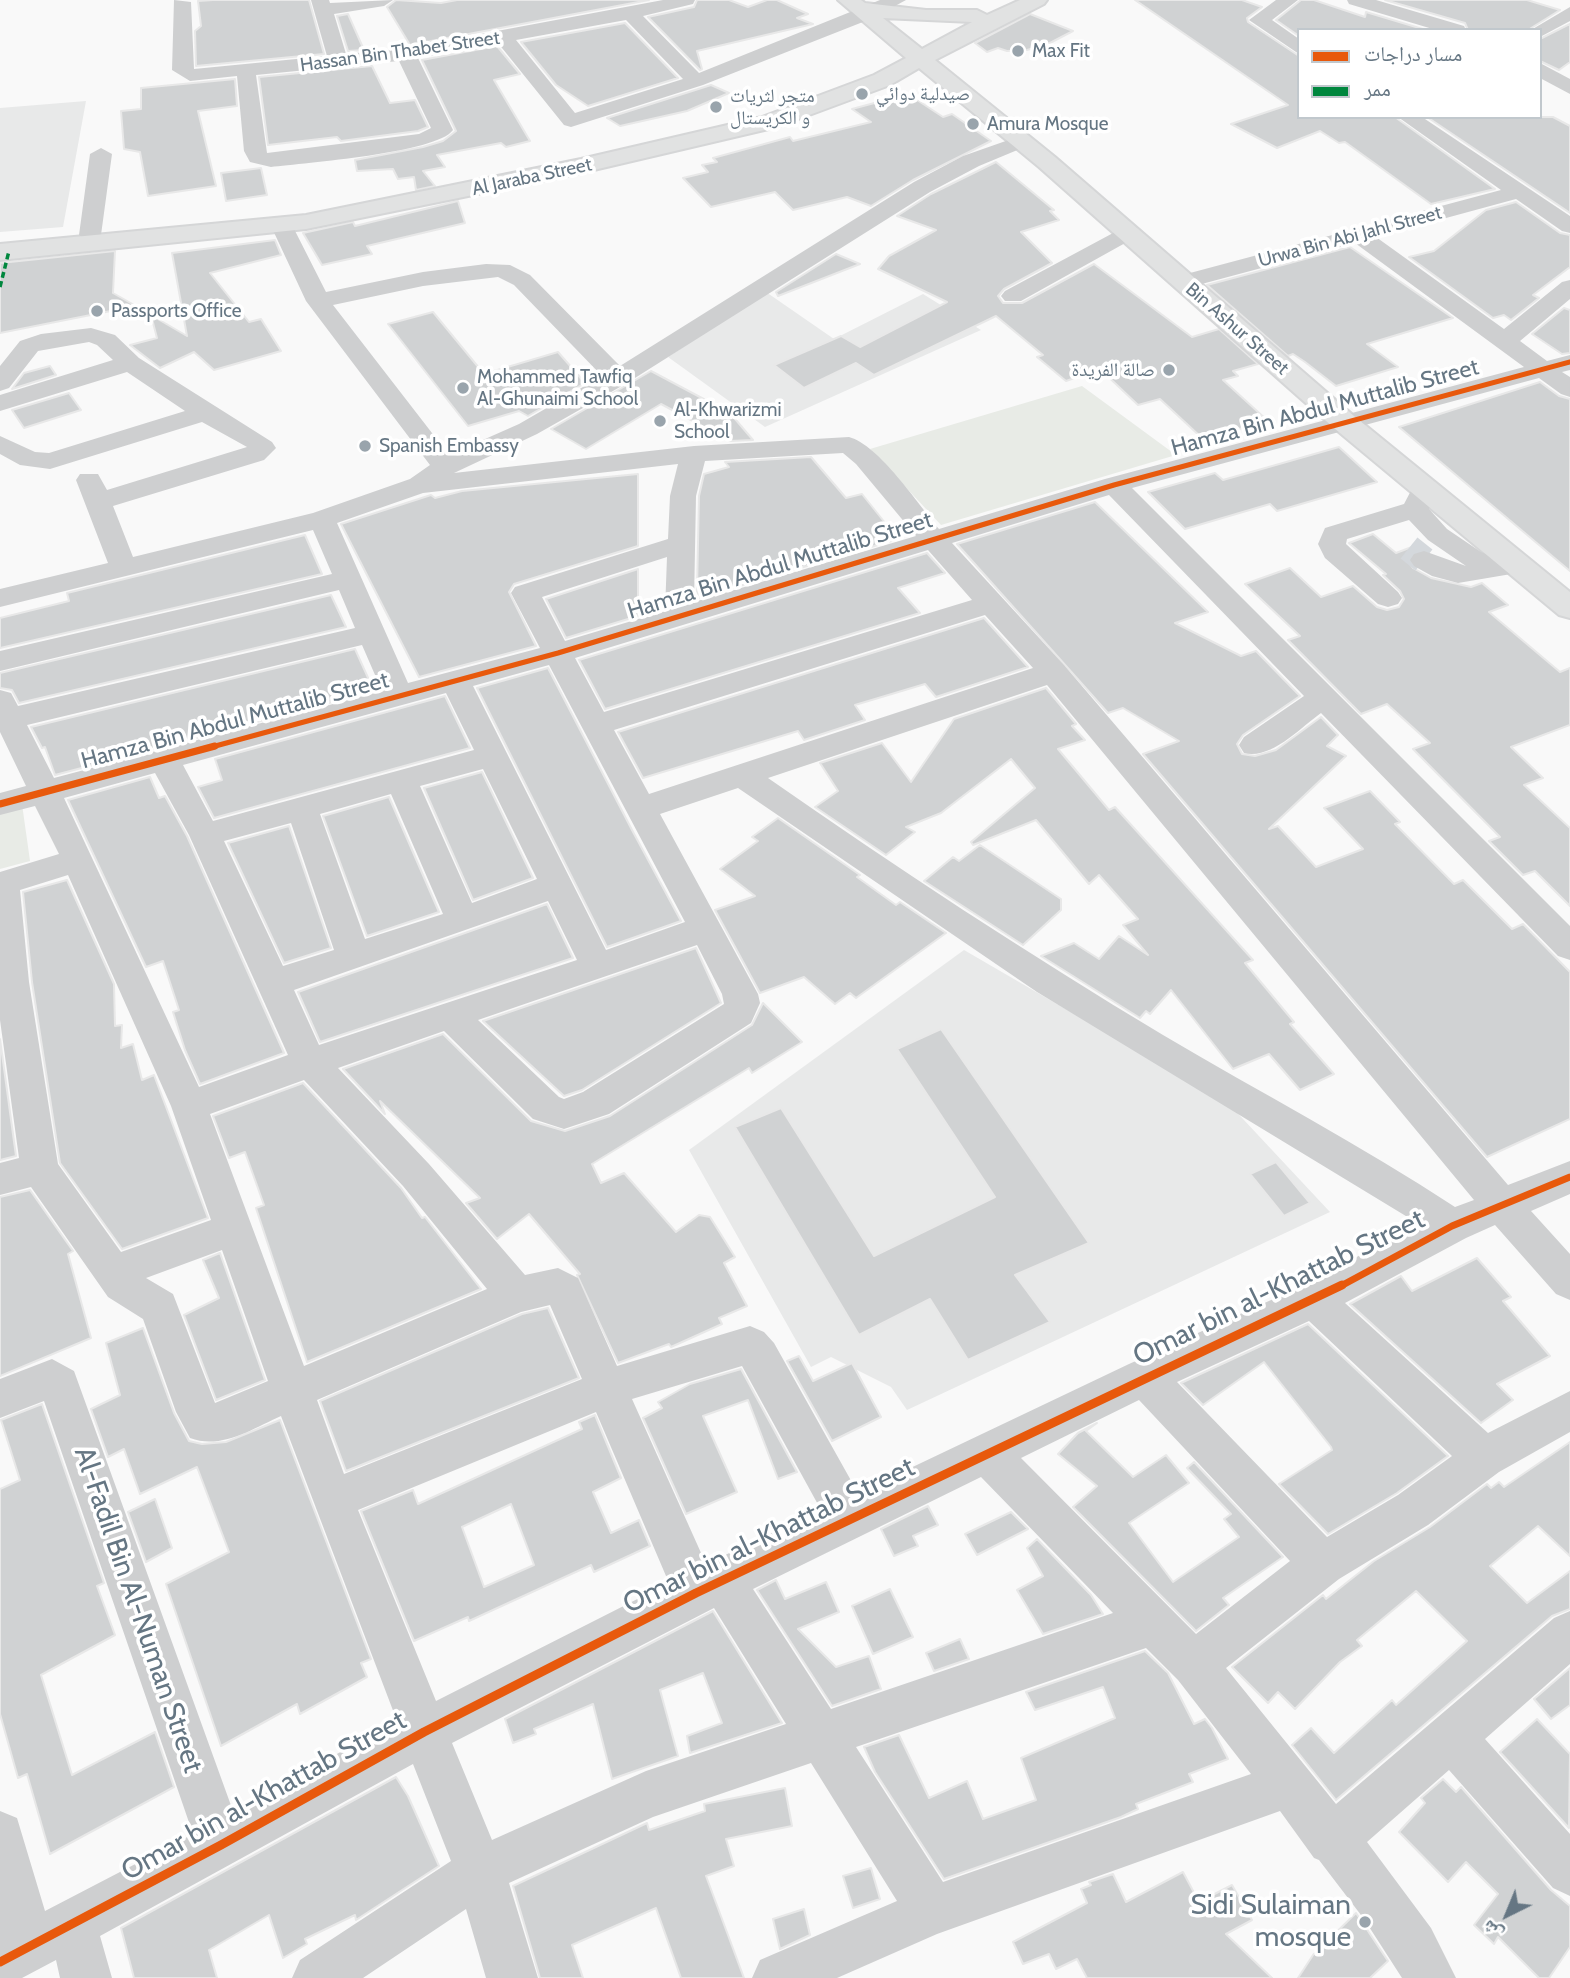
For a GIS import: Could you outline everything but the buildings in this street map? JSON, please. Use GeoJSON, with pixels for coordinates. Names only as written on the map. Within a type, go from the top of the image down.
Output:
{"type":"FeatureCollection","features":[{"type":"Feature","properties":{"kind":"main road","name":"Al Jaraba Street"},"geometry":{"type":"LineString","coordinates":[[970,42],[1011,0]]}},
{"type":"Feature","properties":{"kind":"main road","name":"Al Jaraba Street"},"geometry":{"type":"LineString","coordinates":[[0,243],[297,212],[695,130],[795,100],[914,54],[970,42],[1037,0]]}},
{"type":"Feature","properties":{"kind":"main road"},"geometry":{"type":"LineString","coordinates":[[862,8],[952,18],[970,42],[972,103]]}},
{"type":"Feature","properties":{"kind":"main road","name":"Bin Ashur Street"},"geometry":{"type":"LineString","coordinates":[[862,8],[949,85],[1128,232],[1344,422],[1420,499]]}},
{"type":"Feature","properties":{"kind":"main road","name":"Al Jaraba Street"},"geometry":{"type":"LineString","coordinates":[[0,252],[282,226],[432,198],[769,122],[852,93],[914,54]]}},
{"type":"Feature","properties":{"kind":"main road"},"geometry":{"type":"LineString","coordinates":[[852,93],[918,82],[949,85]]}},
{"type":"Feature","properties":{"kind":"main road"},"geometry":{"type":"LineString","coordinates":[[1505,566],[1570,608]]}},
{"type":"Feature","properties":{"kind":"street"},"geometry":{"type":"LineString","coordinates":[[339,62],[322,5],[384,0]]}},
{"type":"Feature","properties":{"kind":"street","name":"Hassan Bin Thabet Street"},"geometry":{"type":"LineString","coordinates":[[182,2],[183,73],[246,71],[406,54],[631,14],[685,0]]}},
{"type":"Feature","properties":{"kind":"street"},"geometry":{"type":"LineString","coordinates":[[504,38],[570,121],[696,81],[862,8],[897,0]]}},
{"type":"Feature","properties":{"kind":"street"},"geometry":{"type":"LineString","coordinates":[[1289,0],[1259,20],[1297,47]]}},
{"type":"Feature","properties":{"kind":"street"},"geometry":{"type":"LineString","coordinates":[[1356,0],[1450,28]]}},
{"type":"Feature","properties":{"kind":"street"},"geometry":{"type":"LineString","coordinates":[[1542,30],[1570,13]]}},
{"type":"Feature","properties":{"kind":"street"},"geometry":{"type":"LineString","coordinates":[[631,14],[696,81]]}},
{"type":"Feature","properties":{"kind":"street"},"geometry":{"type":"LineString","coordinates":[[246,71],[255,152],[258,157],[271,161],[424,140],[443,130],[406,54]]}},
{"type":"Feature","properties":{"kind":"street"},"geometry":{"type":"LineString","coordinates":[[1542,70],[1570,88]]}},
{"type":"Feature","properties":{"kind":"street"},"geometry":{"type":"LineString","coordinates":[[1411,119],[1570,226]]}},
{"type":"Feature","properties":{"kind":"street"},"geometry":{"type":"LineString","coordinates":[[419,485],[445,467],[528,429],[618,378],[872,216],[971,161],[1020,142]]}},
{"type":"Feature","properties":{"kind":"street"},"geometry":{"type":"LineString","coordinates":[[90,234],[101,153]]}},
{"type":"Feature","properties":{"kind":"street","name":"Urwa Bin Abi Jahl Street"},"geometry":{"type":"LineString","coordinates":[[1183,282],[1518,192]]}},
{"type":"Feature","properties":{"kind":"street"},"geometry":{"type":"LineString","coordinates":[[282,226],[318,301],[445,467]]}},
{"type":"Feature","properties":{"kind":"street"},"geometry":{"type":"LineString","coordinates":[[1013,296],[1128,232]]}},
{"type":"Feature","properties":{"kind":"street"},"geometry":{"type":"LineString","coordinates":[[1359,235],[1506,340],[1557,366],[1570,389]]}},
{"type":"Feature","properties":{"kind":"street"},"geometry":{"type":"LineString","coordinates":[[318,301],[423,279],[502,270],[522,280],[618,378]]}},
{"type":"Feature","properties":{"kind":"street"},"geometry":{"type":"LineString","coordinates":[[1506,340],[1570,287]]}},
{"type":"Feature","properties":{"kind":"street"},"geometry":{"type":"LineString","coordinates":[[0,383],[29,346],[79,335],[106,340],[130,363],[205,413],[258,443],[263,449],[256,454],[96,502]]}},
{"type":"Feature","properties":{"kind":"street"},"geometry":{"type":"LineString","coordinates":[[0,403],[130,363]]}},
{"type":"Feature","properties":{"kind":"street","name":"Hamza Bin Abdul Muttalib Street"},"geometry":{"type":"LineString","coordinates":[[0,804],[165,762],[558,653],[1114,485],[1557,366]]}},
{"type":"Feature","properties":{"kind":"street"},"geometry":{"type":"LineString","coordinates":[[0,444],[38,461],[79,454],[205,413]]}},
{"type":"Feature","properties":{"kind":"street"},"geometry":{"type":"LineString","coordinates":[[528,429],[570,469]]}},
{"type":"Feature","properties":{"kind":"street"},"geometry":{"type":"LineString","coordinates":[[0,598],[322,519],[419,485],[694,454],[849,444],[865,458],[932,538],[1053,671],[1503,1207],[1570,1282]]}},
{"type":"Feature","properties":{"kind":"street"},"geometry":{"type":"LineString","coordinates":[[79,454],[124,569]]}},
{"type":"Feature","properties":{"kind":"street"},"geometry":{"type":"LineString","coordinates":[[679,618],[683,496],[694,454]]}},
{"type":"Feature","properties":{"kind":"street"},"geometry":{"type":"LineString","coordinates":[[1114,485],[1570,947]]}},
{"type":"Feature","properties":{"kind":"street"},"geometry":{"type":"LineString","coordinates":[[1388,598],[1335,552],[1332,544],[1335,534],[1376,522],[1420,499],[1420,520],[1468,557],[1505,566]]}},
{"type":"Feature","properties":{"kind":"street"},"geometry":{"type":"LineString","coordinates":[[322,519],[399,696]]}},
{"type":"Feature","properties":{"kind":"street"},"geometry":{"type":"LineString","coordinates":[[1376,522],[1398,539]]}},
{"type":"Feature","properties":{"kind":"street"},"geometry":{"type":"LineString","coordinates":[[450,1016],[546,1108],[564,1114],[578,1111],[738,1013],[742,1003],[740,994],[526,597],[527,590],[680,544]]}},
{"type":"Feature","properties":{"kind":"street"},"geometry":{"type":"LineString","coordinates":[[1424,560],[1443,571],[1462,576],[1476,576],[1505,566]]}},
{"type":"Feature","properties":{"kind":"street"},"geometry":{"type":"LineString","coordinates":[[0,661],[347,579]]}},
{"type":"Feature","properties":{"kind":"street"},"geometry":{"type":"LineString","coordinates":[[596,725],[992,603]]}},
{"type":"Feature","properties":{"kind":"street"},"geometry":{"type":"LineString","coordinates":[[373,633],[3,713],[78,860],[189,1106],[332,1500],[480,1871],[512,1978]]}},
{"type":"Feature","properties":{"kind":"street"},"geometry":{"type":"LineString","coordinates":[[640,809],[1053,671]]}},
{"type":"Feature","properties":{"kind":"street"},"geometry":{"type":"LineString","coordinates":[[455,681],[598,967]]}},
{"type":"Feature","properties":{"kind":"street"},"geometry":{"type":"LineString","coordinates":[[1255,745],[1323,697]]}},
{"type":"Feature","properties":{"kind":"street"},"geometry":{"type":"LineString","coordinates":[[205,835],[494,755]]}},
{"type":"Feature","properties":{"kind":"street"},"geometry":{"type":"LineString","coordinates":[[165,762],[205,835],[309,1061],[416,1175],[517,1295]]}},
{"type":"Feature","properties":{"kind":"street"},"geometry":{"type":"LineString","coordinates":[[743,776],[909,893],[1151,1045],[1403,1192],[1452,1226]]}},
{"type":"Feature","properties":{"kind":"street"},"geometry":{"type":"LineString","coordinates":[[401,780],[463,920]]}},
{"type":"Feature","properties":{"kind":"street"},"geometry":{"type":"LineString","coordinates":[[302,809],[354,958]]}},
{"type":"Feature","properties":{"kind":"street"},"geometry":{"type":"LineString","coordinates":[[78,860],[1,884],[6,984],[40,1169],[122,1285],[159,1307],[197,1412],[205,1424],[220,1422],[517,1295],[548,1286],[558,1286],[564,1290],[607,1388],[709,1587],[819,1736],[932,1911]]}},
{"type":"Feature","properties":{"kind":"street"},"geometry":{"type":"LineString","coordinates":[[274,983],[354,958],[556,885]]}},
{"type":"Feature","properties":{"kind":"street"},"geometry":{"type":"LineString","coordinates":[[189,1106],[309,1061],[598,967],[704,929]]}},
{"type":"Feature","properties":{"kind":"street"},"geometry":{"type":"LineString","coordinates":[[0,1179],[40,1169]]}},
{"type":"Feature","properties":{"kind":"street","name":"Omar bin al-Khattab Street"},"geometry":{"type":"LineString","coordinates":[[34,1944],[221,1845],[424,1732],[709,1587],[1144,1377],[1314,1300],[1452,1226],[1570,1177]]}},
{"type":"Feature","properties":{"kind":"street"},"geometry":{"type":"LineString","coordinates":[[112,1273],[235,1228]]}},
{"type":"Feature","properties":{"kind":"street"},"geometry":{"type":"LineString","coordinates":[[1314,1300],[1484,1458]]}},
{"type":"Feature","properties":{"kind":"street"},"geometry":{"type":"LineString","coordinates":[[332,1500],[607,1388],[750,1345],[760,1356],[849,1520]]}},
{"type":"Feature","properties":{"kind":"street"},"geometry":{"type":"LineString","coordinates":[[1144,1377],[1322,1564]]}},
{"type":"Feature","properties":{"kind":"street","name":"Al-Fadil Bin Al-Numan Street"},"geometry":{"type":"LineString","coordinates":[[0,1399],[52,1378],[59,1384],[221,1845]]}},
{"type":"Feature","properties":{"kind":"street"},"geometry":{"type":"LineString","coordinates":[[1194,1664],[1322,1564],[1413,1510],[1484,1458],[1570,1410]]}},
{"type":"Feature","properties":{"kind":"street"},"geometry":{"type":"LineString","coordinates":[[988,1454],[1194,1664],[1382,1901],[1413,1946],[1430,1978]]}},
{"type":"Feature","properties":{"kind":"street"},"geometry":{"type":"LineString","coordinates":[[318,1978],[480,1871],[646,1795],[1152,1623]]}},
{"type":"Feature","properties":{"kind":"street"},"geometry":{"type":"LineString","coordinates":[[1331,1840],[1570,1634]]}},
{"type":"Feature","properties":{"kind":"street"},"geometry":{"type":"LineString","coordinates":[[1450,1735],[1570,1871]]}},
{"type":"Feature","properties":{"kind":"street"},"geometry":{"type":"LineString","coordinates":[[778,1978],[932,1911],[1289,1784]]}},
{"type":"Feature","properties":{"kind":"street"},"geometry":{"type":"LineString","coordinates":[[0,1835],[34,1944],[86,1978]]}},
{"type":"Feature","properties":{"kind":"shaded area"},"geometry":{"type":"Polygon","coordinates":[[[86,101],[63,227],[0,232],[0,108],[86,101]]]}},
{"type":"Feature","properties":{"kind":"shaded area"},"geometry":{"type":"Polygon","coordinates":[[[766,292],[834,339],[923,294],[981,330],[765,427],[668,357],[766,292]]]}},
{"type":"Feature","properties":{"kind":"shaded area"},"geometry":{"type":"Polygon","coordinates":[[[1082,386],[1176,455],[941,525],[870,449],[1082,386]]]}},
{"type":"Feature","properties":{"kind":"shaded area"},"geometry":{"type":"Polygon","coordinates":[[[22,804],[30,861],[0,869],[0,809],[22,804]]]}},
{"type":"Feature","properties":{"kind":"shaded area"},"geometry":{"type":"Polygon","coordinates":[[[964,950],[1229,1104],[1330,1212],[907,1410],[891,1387],[831,1357],[811,1367],[689,1150],[964,950]]]}},
{"type":"Feature","properties":{"kind":"tunnel"},"geometry":{"type":"LineString","coordinates":[[1409,548],[1424,560]]}},
{"type":"Feature","properties":{"kind":"marked path"},"geometry":{"type":"LineString","coordinates":[[0,287],[9,251]]}},
{"type":"Feature","properties":{"kind":"cycle path"},"geometry":{"type":"LineString","coordinates":[[0,804],[558,653],[1114,485],[1570,362]]}},
{"type":"Feature","properties":{"kind":"cycle path"},"geometry":{"type":"LineString","coordinates":[[0,1962],[221,1845],[424,1732],[696,1593],[1144,1377],[1314,1300],[1452,1226],[1570,1177]]}},
{"type":"Feature","properties":{"kind":"place","name":"Max Fit"},"geometry":{"type":"Point","coordinates":[1018,51]}},
{"type":"Feature","properties":{"kind":"place","name":"صيدلية دوائي"},"geometry":{"type":"Point","coordinates":[862,94]}},
{"type":"Feature","properties":{"kind":"place","name":"متجر لثريات و الكريستال"},"geometry":{"type":"Point","coordinates":[716,107]}},
{"type":"Feature","properties":{"kind":"place","name":"Amura Mosque"},"geometry":{"type":"Point","coordinates":[973,124]}},
{"type":"Feature","properties":{"kind":"place","name":"Passports Office"},"geometry":{"type":"Point","coordinates":[97,311]}},
{"type":"Feature","properties":{"kind":"place","name":"صالة الفريدة"},"geometry":{"type":"Point","coordinates":[1169,370]}},
{"type":"Feature","properties":{"kind":"place","name":"Mohammed Tawfiq Al-Ghunaimi School"},"geometry":{"type":"Point","coordinates":[463,388]}},
{"type":"Feature","properties":{"kind":"place","name":"Al-Khwarizmi School"},"geometry":{"type":"Point","coordinates":[660,421]}},
{"type":"Feature","properties":{"kind":"place","name":"Spanish Embassy"},"geometry":{"type":"Point","coordinates":[365,446]}},
{"type":"Feature","properties":{"kind":"place","name":"Sidi Sulaiman mosque"},"geometry":{"type":"Point","coordinates":[1365,1922]}}]}
